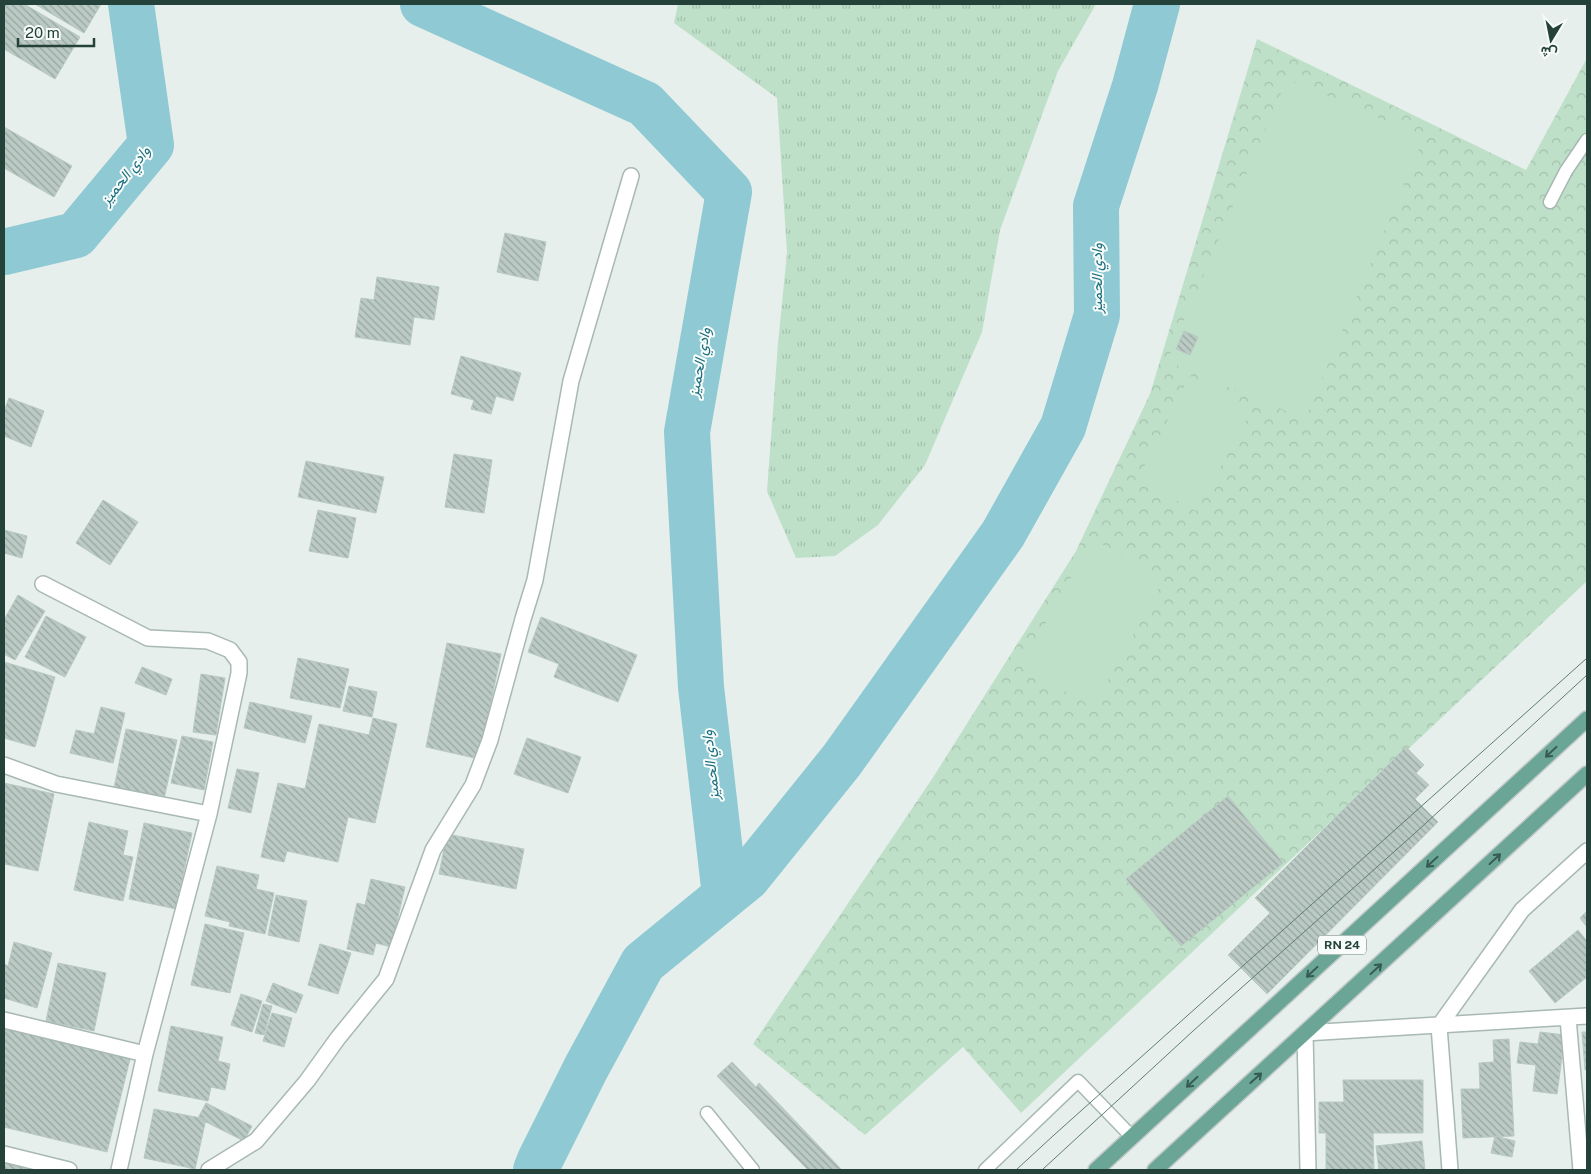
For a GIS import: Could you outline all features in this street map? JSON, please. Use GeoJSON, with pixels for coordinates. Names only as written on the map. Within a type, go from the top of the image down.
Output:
{"type":"FeatureCollection","features":[{"type":"Feature","properties":{"kind":"main road","name":"RN 24"},"geometry":{"type":"LineString","coordinates":[[1096,1170],[1587,719]]}},
{"type":"Feature","properties":{"kind":"main road","name":"RN 24"},"geometry":{"type":"LineString","coordinates":[[1155,1170],[1587,774]]}},
{"type":"Feature","properties":{"kind":"street"},"geometry":{"type":"LineString","coordinates":[[210,1170],[256,1141],[307,1081],[338,1038],[386,979],[433,850],[474,785],[490,740],[523,619],[536,580],[571,381],[631,176]]}},
{"type":"Feature","properties":{"kind":"street"},"geometry":{"type":"LineString","coordinates":[[43,584],[148,638],[208,641],[230,650],[239,662],[239,673],[209,814],[145,1054],[119,1170]]}},
{"type":"Feature","properties":{"kind":"street"},"geometry":{"type":"LineString","coordinates":[[4,765],[56,784],[209,814]]}},
{"type":"Feature","properties":{"kind":"street"},"geometry":{"type":"LineString","coordinates":[[1450,1170],[1439,1026],[1522,910],[1587,851]]}},
{"type":"Feature","properties":{"kind":"street"},"geometry":{"type":"LineString","coordinates":[[1308,1170],[1305,1033],[1587,1016]]}},
{"type":"Feature","properties":{"kind":"street"},"geometry":{"type":"LineString","coordinates":[[1568,1018],[1581,1170]]}},
{"type":"Feature","properties":{"kind":"street"},"geometry":{"type":"LineString","coordinates":[[4,1020],[145,1054]]}},
{"type":"Feature","properties":{"kind":"street"},"geometry":{"type":"LineString","coordinates":[[4,1154],[69,1170]]}},
{"type":"Feature","properties":{"kind":"lane"},"geometry":{"type":"LineString","coordinates":[[1550,202],[1566,171],[1587,140]]}},
{"type":"Feature","properties":{"kind":"lane"},"geometry":{"type":"LineString","coordinates":[[985,1170],[1078,1082],[1132,1137]]}},
{"type":"Feature","properties":{"kind":"lane"},"geometry":{"type":"LineString","coordinates":[[706,1113],[753,1170]]}},
{"type":"Feature","properties":{"kind":"green space"},"geometry":{"type":"Polygon","coordinates":[[[678,4],[1096,4],[1058,71],[1000,230],[982,332],[925,465],[878,525],[835,556],[796,558],[767,491],[787,253],[777,98],[674,23],[678,4]]]}},
{"type":"Feature","properties":{"kind":"green space"},"geometry":{"type":"Polygon","coordinates":[[[1257,39],[1526,170],[1587,58],[1587,581],[1021,1113],[963,1047],[865,1135],[753,1044],[932,779],[1076,551],[1150,394],[1257,39]]]}},
{"type":"Feature","properties":{"kind":"green space"},"geometry":{"type":"Polygon","coordinates":[[[1287,79],[1424,137],[1305,419],[1167,361],[1287,79]]]}},
{"type":"Feature","properties":{"kind":"green space"},"geometry":{"type":"Polygon","coordinates":[[[1190,376],[1253,408],[1196,511],[1138,479],[1190,376]]]}},
{"type":"Feature","properties":{"kind":"green space"},"geometry":{"type":"Polygon","coordinates":[[[1092,539],[1164,579],[1093,707],[1022,667],[1092,539]]]}},
{"type":"Feature","properties":{"kind":"building"},"geometry":{"type":"Polygon","coordinates":[[[4,4],[24,4],[80,37],[55,79],[4,49],[4,4]]]}},
{"type":"Feature","properties":{"kind":"building"},"geometry":{"type":"Polygon","coordinates":[[[35,4],[101,4],[84,33],[35,4]]]}},
{"type":"Feature","properties":{"kind":"building"},"geometry":{"type":"Polygon","coordinates":[[[4,127],[72,166],[54,197],[4,168],[4,127]]]}},
{"type":"Feature","properties":{"kind":"building"},"geometry":{"type":"Polygon","coordinates":[[[505,233],[546,242],[538,281],[497,272],[505,233]]]}},
{"type":"Feature","properties":{"kind":"building"},"geometry":{"type":"Polygon","coordinates":[[[377,277],[439,287],[434,320],[414,317],[410,345],[355,337],[361,298],[374,300],[377,277]]]}},
{"type":"Feature","properties":{"kind":"building"},"geometry":{"type":"Polygon","coordinates":[[[1184,331],[1198,337],[1190,355],[1176,349],[1184,331]]]}},
{"type":"Feature","properties":{"kind":"building"},"geometry":{"type":"Polygon","coordinates":[[[461,356],[521,373],[513,401],[496,396],[491,414],[471,409],[474,400],[451,394],[461,356]]]}},
{"type":"Feature","properties":{"kind":"building"},"geometry":{"type":"Polygon","coordinates":[[[9,398],[44,411],[31,447],[4,436],[4,411],[9,398]]]}},
{"type":"Feature","properties":{"kind":"building"},"geometry":{"type":"Polygon","coordinates":[[[454,454],[492,460],[484,513],[445,507],[454,454]]]}},
{"type":"Feature","properties":{"kind":"building"},"geometry":{"type":"Polygon","coordinates":[[[306,461],[384,477],[376,513],[298,497],[306,461]]]}},
{"type":"Feature","properties":{"kind":"building"},"geometry":{"type":"Polygon","coordinates":[[[103,500],[138,522],[110,565],[76,543],[103,500]]]}},
{"type":"Feature","properties":{"kind":"building"},"geometry":{"type":"Polygon","coordinates":[[[318,510],[356,518],[348,558],[309,551],[318,510]]]}},
{"type":"Feature","properties":{"kind":"building"},"geometry":{"type":"Polygon","coordinates":[[[4,530],[27,536],[22,558],[4,553],[4,530]]]}},
{"type":"Feature","properties":{"kind":"building"},"geometry":{"type":"Polygon","coordinates":[[[18,595],[45,611],[15,660],[4,654],[4,620],[18,595]]]}},
{"type":"Feature","properties":{"kind":"building"},"geometry":{"type":"Polygon","coordinates":[[[46,616],[86,637],[65,677],[25,657],[46,616]]]}},
{"type":"Feature","properties":{"kind":"building"},"geometry":{"type":"Polygon","coordinates":[[[541,617],[637,655],[618,702],[554,677],[559,664],[528,652],[541,617]]]}},
{"type":"Feature","properties":{"kind":"building"},"geometry":{"type":"Polygon","coordinates":[[[447,643],[501,654],[479,759],[426,747],[447,643]]]}},
{"type":"Feature","properties":{"kind":"building"},"geometry":{"type":"Polygon","coordinates":[[[298,658],[349,669],[340,708],[290,698],[298,658]]]}},
{"type":"Feature","properties":{"kind":"building"},"geometry":{"type":"Polygon","coordinates":[[[4,662],[55,677],[35,747],[4,738],[4,662]]]}},
{"type":"Feature","properties":{"kind":"building"},"geometry":{"type":"Polygon","coordinates":[[[142,667],[172,679],[166,695],[135,683],[142,667]]]}},
{"type":"Feature","properties":{"kind":"building"},"geometry":{"type":"Polygon","coordinates":[[[201,674],[225,678],[216,735],[193,732],[201,674]]]}},
{"type":"Feature","properties":{"kind":"building"},"geometry":{"type":"Polygon","coordinates":[[[349,686],[377,692],[372,717],[343,711],[349,686]]]}},
{"type":"Feature","properties":{"kind":"building"},"geometry":{"type":"Polygon","coordinates":[[[250,702],[312,716],[305,743],[244,728],[250,702]]]}},
{"type":"Feature","properties":{"kind":"building"},"geometry":{"type":"Polygon","coordinates":[[[101,707],[125,713],[113,763],[70,753],[76,730],[94,734],[101,707]]]}},
{"type":"Feature","properties":{"kind":"building"},"geometry":{"type":"Polygon","coordinates":[[[373,718],[397,724],[375,823],[348,817],[338,862],[287,851],[284,862],[261,857],[278,783],[305,789],[319,724],[369,735],[373,718]]]}},
{"type":"Feature","properties":{"kind":"building"},"geometry":{"type":"Polygon","coordinates":[[[126,729],[177,740],[164,799],[114,788],[126,729]]]}},
{"type":"Feature","properties":{"kind":"building"},"geometry":{"type":"Polygon","coordinates":[[[182,736],[213,742],[204,790],[171,783],[182,736]]]}},
{"type":"Feature","properties":{"kind":"building"},"geometry":{"type":"Polygon","coordinates":[[[527,738],[581,757],[568,793],[514,774],[527,738]]]}},
{"type":"Feature","properties":{"kind":"building"},"geometry":{"type":"Polygon","coordinates":[[[1406,747],[1424,765],[1416,773],[1429,785],[1415,799],[1438,822],[1267,994],[1228,955],[1270,913],[1255,898],[1406,747]]]}},
{"type":"Feature","properties":{"kind":"building"},"geometry":{"type":"Polygon","coordinates":[[[237,769],[259,773],[251,813],[228,808],[237,769]]]}},
{"type":"Feature","properties":{"kind":"building"},"geometry":{"type":"Polygon","coordinates":[[[4,783],[54,794],[38,871],[4,864],[4,783]]]}},
{"type":"Feature","properties":{"kind":"building"},"geometry":{"type":"Polygon","coordinates":[[[1228,796],[1283,863],[1181,946],[1126,879],[1228,796]]]}},
{"type":"Feature","properties":{"kind":"building"},"geometry":{"type":"Polygon","coordinates":[[[89,822],[128,831],[123,855],[133,857],[123,901],[74,890],[89,822]]]}},
{"type":"Feature","properties":{"kind":"building"},"geometry":{"type":"Polygon","coordinates":[[[144,823],[192,833],[176,909],[129,899],[144,823]]]}},
{"type":"Feature","properties":{"kind":"building"},"geometry":{"type":"Polygon","coordinates":[[[447,834],[524,849],[516,889],[439,874],[447,834]]]}},
{"type":"Feature","properties":{"kind":"building"},"geometry":{"type":"Polygon","coordinates":[[[217,866],[259,875],[256,889],[274,893],[265,934],[229,926],[230,922],[205,916],[217,866]]]}},
{"type":"Feature","properties":{"kind":"building"},"geometry":{"type":"Polygon","coordinates":[[[371,879],[405,887],[391,947],[376,943],[373,955],[347,949],[357,903],[365,905],[371,879]]]}},
{"type":"Feature","properties":{"kind":"building"},"geometry":{"type":"Polygon","coordinates":[[[276,895],[307,901],[299,942],[268,935],[276,895]]]}},
{"type":"Feature","properties":{"kind":"building"},"geometry":{"type":"Polygon","coordinates":[[[1587,911],[1587,927],[1580,918],[1587,911]]]}},
{"type":"Feature","properties":{"kind":"building"},"geometry":{"type":"Polygon","coordinates":[[[205,924],[244,933],[230,993],[191,985],[205,924]]]}},
{"type":"Feature","properties":{"kind":"building"},"geometry":{"type":"Polygon","coordinates":[[[1578,930],[1587,941],[1587,977],[1555,1003],[1529,971],[1578,930]]]}},
{"type":"Feature","properties":{"kind":"building"},"geometry":{"type":"Polygon","coordinates":[[[14,942],[52,953],[37,1008],[4,998],[4,964],[8,966],[14,942]]]}},
{"type":"Feature","properties":{"kind":"building"},"geometry":{"type":"Polygon","coordinates":[[[320,944],[351,953],[338,994],[308,985],[320,944]]]}},
{"type":"Feature","properties":{"kind":"building"},"geometry":{"type":"Polygon","coordinates":[[[58,963],[106,973],[94,1031],[46,1021],[58,963]]]}},
{"type":"Feature","properties":{"kind":"building"},"geometry":{"type":"Polygon","coordinates":[[[273,983],[303,995],[296,1013],[266,1001],[273,983]]]}},
{"type":"Feature","properties":{"kind":"building"},"geometry":{"type":"Polygon","coordinates":[[[241,994],[262,1001],[252,1032],[231,1025],[241,994]]]}},
{"type":"Feature","properties":{"kind":"building"},"geometry":{"type":"Polygon","coordinates":[[[263,1004],[272,1006],[264,1035],[255,1033],[263,1004]]]}},
{"type":"Feature","properties":{"kind":"building"},"geometry":{"type":"Polygon","coordinates":[[[272,1013],[292,1018],[284,1047],[263,1041],[272,1013]]]}},
{"type":"Feature","properties":{"kind":"building"},"geometry":{"type":"Polygon","coordinates":[[[171,1026],[223,1037],[218,1061],[230,1064],[225,1090],[211,1087],[208,1101],[158,1091],[171,1026]]]}},
{"type":"Feature","properties":{"kind":"building"},"geometry":{"type":"Polygon","coordinates":[[[4,1028],[130,1059],[107,1152],[4,1127],[4,1028]]]}},
{"type":"Feature","properties":{"kind":"building"},"geometry":{"type":"Polygon","coordinates":[[[1540,1032],[1565,1035],[1557,1094],[1533,1091],[1536,1065],[1517,1063],[1520,1042],[1538,1044],[1540,1032]]]}},
{"type":"Feature","properties":{"kind":"building"},"geometry":{"type":"Polygon","coordinates":[[[1582,1032],[1587,1032],[1587,1070],[1585,1070],[1582,1032]]]}},
{"type":"Feature","properties":{"kind":"building"},"geometry":{"type":"Polygon","coordinates":[[[1509,1039],[1514,1136],[1463,1138],[1461,1089],[1480,1089],[1479,1063],[1494,1062],[1493,1040],[1509,1039]]]}},
{"type":"Feature","properties":{"kind":"building"},"geometry":{"type":"Polygon","coordinates":[[[732,1062],[756,1087],[759,1083],[842,1170],[808,1170],[717,1076],[732,1062]]]}},
{"type":"Feature","properties":{"kind":"building"},"geometry":{"type":"Polygon","coordinates":[[[1343,1080],[1423,1080],[1423,1133],[1373,1133],[1374,1170],[1326,1170],[1326,1133],[1319,1133],[1319,1102],[1344,1102],[1343,1080]]]}},
{"type":"Feature","properties":{"kind":"building"},"geometry":{"type":"Polygon","coordinates":[[[206,1103],[252,1126],[244,1141],[198,1118],[206,1103]]]}},
{"type":"Feature","properties":{"kind":"building"},"geometry":{"type":"Polygon","coordinates":[[[154,1109],[206,1119],[195,1169],[144,1158],[154,1109]]]}},
{"type":"Feature","properties":{"kind":"building"},"geometry":{"type":"Polygon","coordinates":[[[1495,1136],[1515,1141],[1512,1157],[1491,1153],[1495,1136]]]}},
{"type":"Feature","properties":{"kind":"building"},"geometry":{"type":"Polygon","coordinates":[[[1422,1141],[1425,1170],[1379,1170],[1376,1146],[1422,1141]]]}},
{"type":"Feature","properties":{"kind":"building"},"geometry":{"type":"Polygon","coordinates":[[[4,1160],[44,1170],[4,1170],[4,1160]]]}},
{"type":"Feature","properties":{"kind":"waterway","name":"وادي الحميز"},"geometry":{"type":"LineString","coordinates":[[4,252],[76,235],[151,145],[131,4]]}},
{"type":"Feature","properties":{"kind":"waterway","name":"وادي الحميز"},"geometry":{"type":"LineString","coordinates":[[423,4],[645,104],[729,192],[687,432],[701,687],[725,896]]}},
{"type":"Feature","properties":{"kind":"waterway","name":"وادي الحميز"},"geometry":{"type":"LineString","coordinates":[[536,1170],[586,1068],[643,963],[747,878],[842,760],[1003,534],[1063,427],[1097,315],[1096,206],[1135,86],[1157,4]]}},
{"type":"Feature","properties":{"kind":"tram line"},"geometry":{"type":"LineString","coordinates":[[1016,1170],[1587,658]]}},
{"type":"Feature","properties":{"kind":"tram line"},"geometry":{"type":"LineString","coordinates":[[1042,1170],[1587,675]]}}]}
